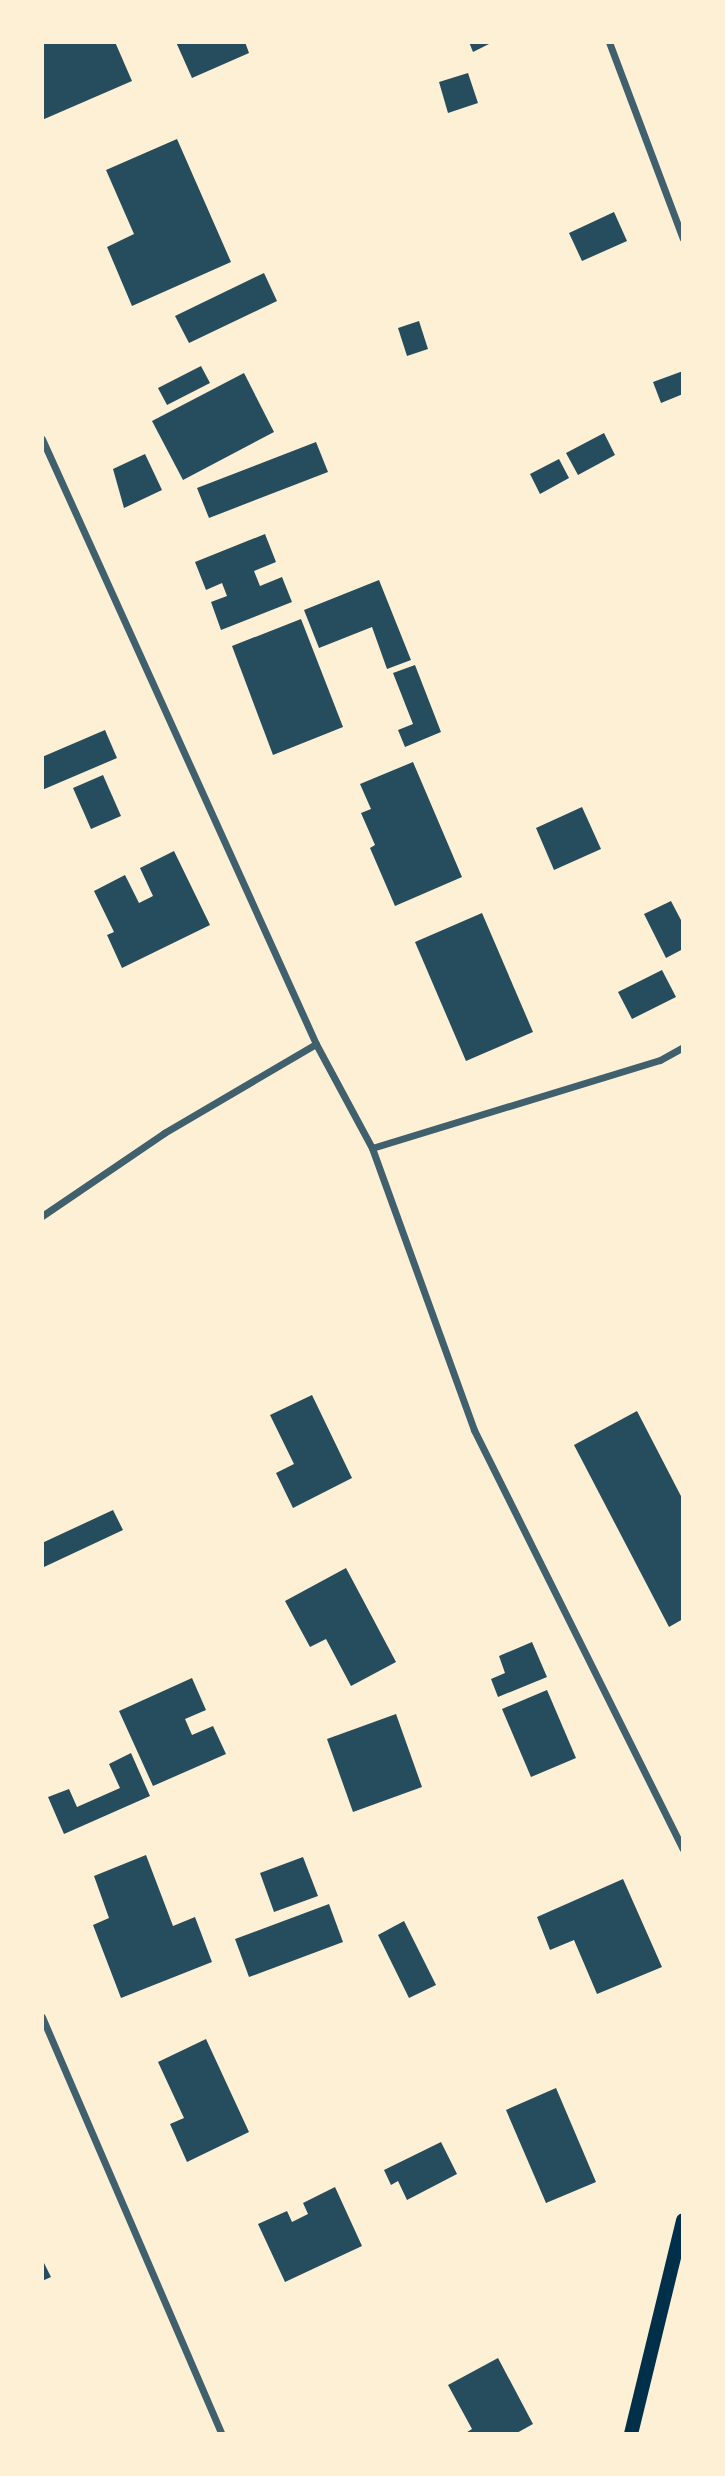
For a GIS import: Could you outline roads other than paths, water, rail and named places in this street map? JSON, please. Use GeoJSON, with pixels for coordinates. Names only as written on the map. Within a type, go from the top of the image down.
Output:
{"type":"FeatureCollection","features":[{"type":"Feature","properties":{"kind":"main road"},"geometry":{"type":"LineString","coordinates":[[631,2434],[683,2220]]}},
{"type":"Feature","properties":{"kind":"street"},"geometry":{"type":"LineString","coordinates":[[610,42],[683,239]]}},
{"type":"Feature","properties":{"kind":"street"},"geometry":{"type":"LineString","coordinates":[[42,439],[45,456],[316,1044],[372,1148],[474,1430],[683,1849]]}},
{"type":"Feature","properties":{"kind":"street"},"geometry":{"type":"LineString","coordinates":[[42,1216],[163,1133],[316,1044]]}},
{"type":"Feature","properties":{"kind":"street"},"geometry":{"type":"LineString","coordinates":[[372,1148],[660,1060],[683,1047]]}},
{"type":"Feature","properties":{"kind":"street"},"geometry":{"type":"LineString","coordinates":[[42,2017],[222,2434]]}}]}
